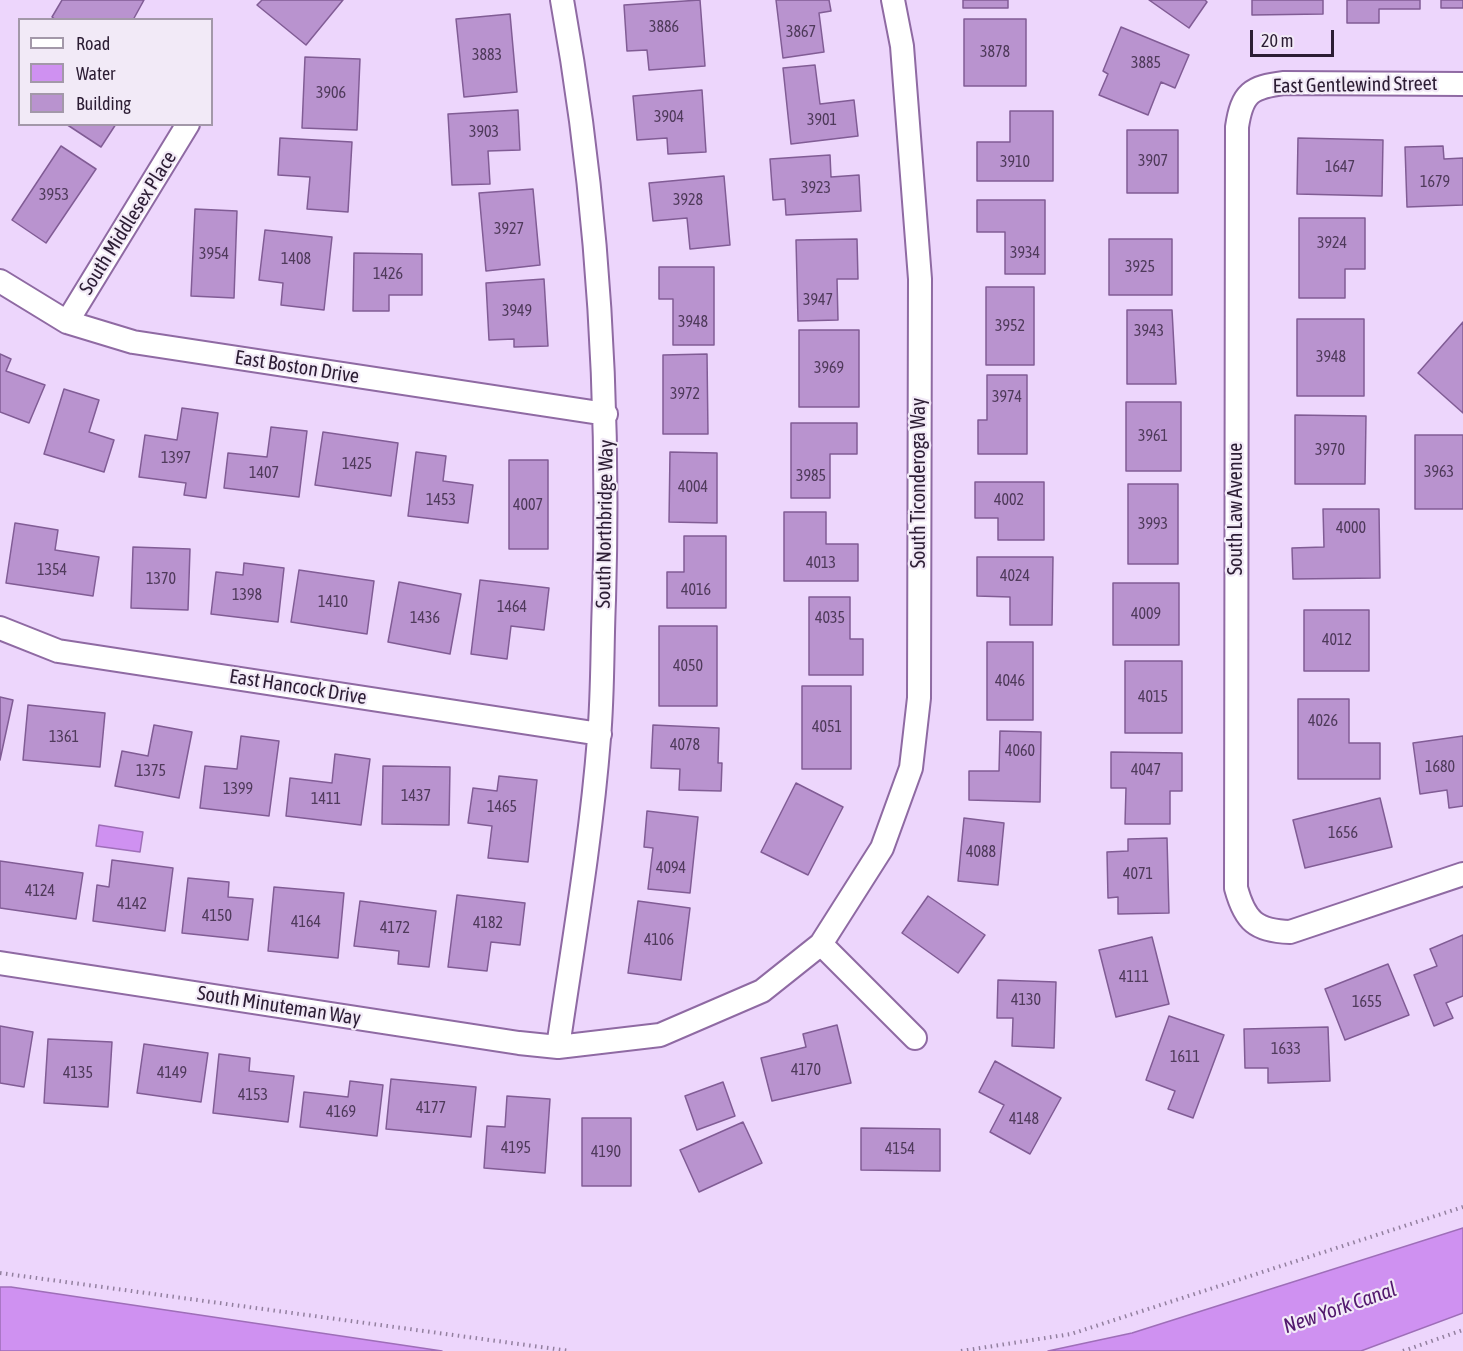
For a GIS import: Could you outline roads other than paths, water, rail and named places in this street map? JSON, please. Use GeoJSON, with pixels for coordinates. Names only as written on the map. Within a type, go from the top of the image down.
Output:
{"type":"FeatureCollection","features":[{"type":"Feature","properties":{"kind":"street","name":"South Northbridge Way"},"geometry":{"type":"LineString","coordinates":[[558,1047],[592,815],[600,734],[607,483],[606,414],[593,223],[562,0]]}},
{"type":"Feature","properties":{"kind":"street","name":"South Ticonderoga Way"},"geometry":{"type":"LineString","coordinates":[[558,1047],[660,1035],[762,991],[821,944],[882,848],[910,768],[919,698],[920,279],[903,46],[893,0]]}},
{"type":"Feature","properties":{"kind":"street","name":"East Gentlewind Street"},"geometry":{"type":"LineString","coordinates":[[1249,92],[1265,85],[1284,82],[1463,84]]}},
{"type":"Feature","properties":{"kind":"street","name":"South Law Avenue"},"geometry":{"type":"LineString","coordinates":[[1249,92],[1240,108],[1237,127],[1236,888],[1242,908],[1253,923],[1270,931],[1290,932],[1463,874]]}},
{"type":"Feature","properties":{"kind":"street","name":"South Middlesex Place"},"geometry":{"type":"LineString","coordinates":[[67,322],[188,126]]}},
{"type":"Feature","properties":{"kind":"street","name":"East Boston Drive"},"geometry":{"type":"LineString","coordinates":[[0,281],[67,322],[133,342],[606,414]]}},
{"type":"Feature","properties":{"kind":"street","name":"East Hancock Drive"},"geometry":{"type":"LineString","coordinates":[[0,628],[58,651],[600,734]]}},
{"type":"Feature","properties":{"kind":"street"},"geometry":{"type":"LineString","coordinates":[[821,944],[915,1038]]}},
{"type":"Feature","properties":{"kind":"street","name":"South Minuteman Way"},"geometry":{"type":"LineString","coordinates":[[0,963],[519,1043],[558,1047]]}},
{"type":"Feature","properties":{"kind":"water"},"geometry":{"type":"Polygon","coordinates":[[[99,825],[143,832],[140,852],[96,846],[99,825]]]}},
{"type":"Feature","properties":{"kind":"water","name":"New York Canal"},"geometry":{"type":"Polygon","coordinates":[[[1463,1228],[1463,1313],[1361,1351],[1048,1351],[1132,1333],[1463,1228]]]}},
{"type":"Feature","properties":{"kind":"water"},"geometry":{"type":"Polygon","coordinates":[[[0,1287],[11,1287],[442,1351],[0,1351],[0,1287]]]}}]}
